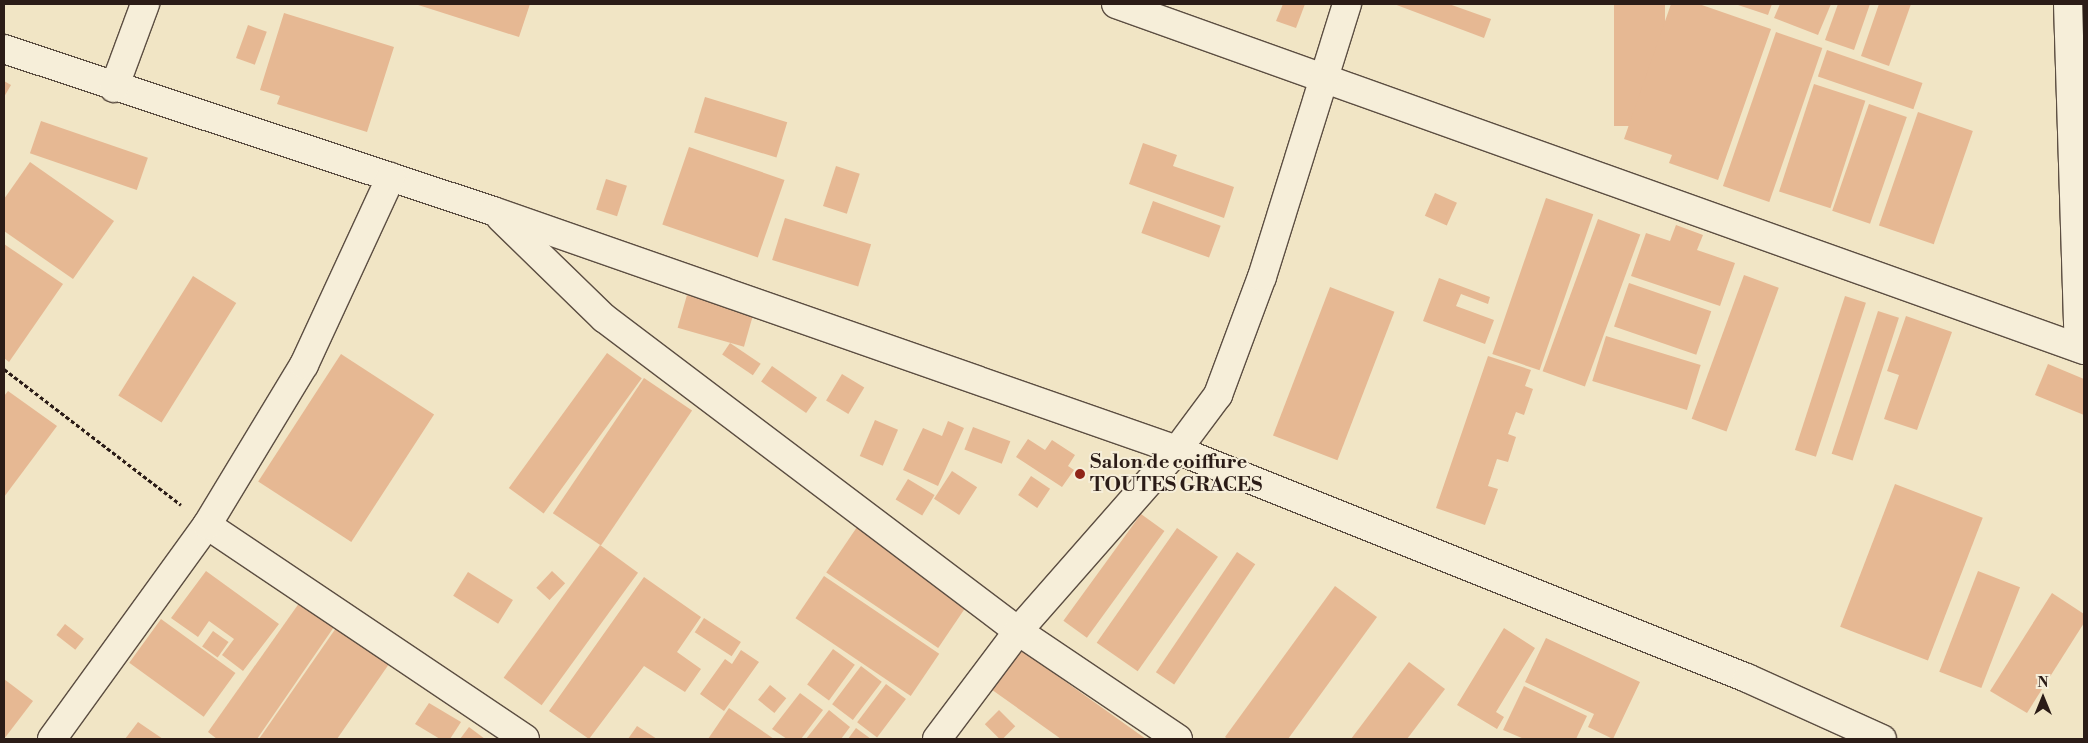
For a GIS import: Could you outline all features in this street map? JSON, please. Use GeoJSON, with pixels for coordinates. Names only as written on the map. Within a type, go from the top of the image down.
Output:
{"type":"FeatureCollection","features":[{"type":"Feature","properties":{"kind":"street"},"geometry":{"type":"LineString","coordinates":[[114,88],[145,4]]}},
{"type":"Feature","properties":{"kind":"street"},"geometry":{"type":"LineString","coordinates":[[1116,4],[1322,74],[2082,349],[2068,4]]}},
{"type":"Feature","properties":{"kind":"street"},"geometry":{"type":"LineString","coordinates":[[937,739],[1018,631],[1177,450],[1218,395],[1262,277],[1322,74],[1347,4]]}},
{"type":"Feature","properties":{"kind":"street"},"geometry":{"type":"LineString","coordinates":[[4,49],[114,88],[391,177],[1177,450],[1747,678],[1882,739]]}},
{"type":"Feature","properties":{"kind":"street"},"geometry":{"type":"LineString","coordinates":[[52,739],[207,525],[304,365],[391,177]]}},
{"type":"Feature","properties":{"kind":"street"},"geometry":{"type":"LineString","coordinates":[[493,212],[604,318],[1018,631],[1178,739]]}},
{"type":"Feature","properties":{"kind":"street"},"geometry":{"type":"LineString","coordinates":[[207,525],[525,739]]}},
{"type":"Feature","properties":{"kind":"path"},"geometry":{"type":"LineString","coordinates":[[4,369],[207,525]]}},
{"type":"Feature","properties":{"kind":"building"},"geometry":{"type":"Polygon","coordinates":[[[415,4],[530,4],[519,37],[415,4]]]}},
{"type":"Feature","properties":{"kind":"building"},"geometry":{"type":"Polygon","coordinates":[[[1283,4],[1305,4],[1296,28],[1276,21],[1283,4]]]}},
{"type":"Feature","properties":{"kind":"building"},"geometry":{"type":"Polygon","coordinates":[[[1394,4],[1449,4],[1491,19],[1484,38],[1394,4]]]}},
{"type":"Feature","properties":{"kind":"building"},"geometry":{"type":"Polygon","coordinates":[[[1614,4],[1665,4],[1665,126],[1614,126],[1614,4]]]}},
{"type":"Feature","properties":{"kind":"building"},"geometry":{"type":"Polygon","coordinates":[[[1671,4],[1699,4],[1771,29],[1718,180],[1669,163],[1672,155],[1624,139],[1671,4]]]}},
{"type":"Feature","properties":{"kind":"building"},"geometry":{"type":"Polygon","coordinates":[[[1735,4],[1772,4],[1768,15],[1735,4]]]}},
{"type":"Feature","properties":{"kind":"building"},"geometry":{"type":"Polygon","coordinates":[[[1780,4],[1831,4],[1818,35],[1774,18],[1780,4]]]}},
{"type":"Feature","properties":{"kind":"building"},"geometry":{"type":"Polygon","coordinates":[[[1838,4],[1870,4],[1854,50],[1825,40],[1838,4]]]}},
{"type":"Feature","properties":{"kind":"building"},"geometry":{"type":"Polygon","coordinates":[[[1879,4],[1911,4],[1889,66],[1861,56],[1879,4]]]}},
{"type":"Feature","properties":{"kind":"building"},"geometry":{"type":"Polygon","coordinates":[[[284,13],[394,47],[367,132],[277,104],[280,96],[260,90],[284,13]]]}},
{"type":"Feature","properties":{"kind":"building"},"geometry":{"type":"Polygon","coordinates":[[[248,25],[267,32],[255,65],[236,58],[248,25]]]}},
{"type":"Feature","properties":{"kind":"building"},"geometry":{"type":"Polygon","coordinates":[[[1776,32],[1822,48],[1769,202],[1723,186],[1776,32]]]}},
{"type":"Feature","properties":{"kind":"building"},"geometry":{"type":"Polygon","coordinates":[[[1827,50],[1922,83],[1913,109],[1818,76],[1827,50]]]}},
{"type":"Feature","properties":{"kind":"building"},"geometry":{"type":"Polygon","coordinates":[[[4,81],[11,85],[4,97],[4,81]]]}},
{"type":"Feature","properties":{"kind":"building"},"geometry":{"type":"Polygon","coordinates":[[[1814,84],[1865,101],[1830,208],[1779,191],[1814,84]]]}},
{"type":"Feature","properties":{"kind":"building"},"geometry":{"type":"Polygon","coordinates":[[[705,97],[787,122],[776,158],[694,132],[705,97]]]}},
{"type":"Feature","properties":{"kind":"building"},"geometry":{"type":"Polygon","coordinates":[[[1869,104],[1907,117],[1870,224],[1832,211],[1869,104]]]}},
{"type":"Feature","properties":{"kind":"building"},"geometry":{"type":"Polygon","coordinates":[[[1918,112],[1973,131],[1934,244],[1879,225],[1918,112]]]}},
{"type":"Feature","properties":{"kind":"building"},"geometry":{"type":"Polygon","coordinates":[[[41,121],[148,158],[137,190],[30,153],[41,121]]]}},
{"type":"Feature","properties":{"kind":"building"},"geometry":{"type":"Polygon","coordinates":[[[1143,143],[1177,155],[1173,166],[1234,187],[1224,218],[1129,184],[1143,143]]]}},
{"type":"Feature","properties":{"kind":"building"},"geometry":{"type":"Polygon","coordinates":[[[689,147],[784,180],[758,257],[662,225],[689,147]]]}},
{"type":"Feature","properties":{"kind":"building"},"geometry":{"type":"Polygon","coordinates":[[[30,162],[114,221],[73,279],[4,231],[4,199],[30,162]]]}},
{"type":"Feature","properties":{"kind":"building"},"geometry":{"type":"Polygon","coordinates":[[[836,166],[860,174],[847,214],[823,206],[836,166]]]}},
{"type":"Feature","properties":{"kind":"building"},"geometry":{"type":"Polygon","coordinates":[[[606,179],[627,186],[617,216],[596,209],[606,179]]]}},
{"type":"Feature","properties":{"kind":"building"},"geometry":{"type":"Polygon","coordinates":[[[1435,193],[1457,203],[1447,226],[1425,216],[1435,193]]]}},
{"type":"Feature","properties":{"kind":"building"},"geometry":{"type":"Polygon","coordinates":[[[1546,198],[1593,214],[1540,370],[1492,354],[1546,198]]]}},
{"type":"Feature","properties":{"kind":"building"},"geometry":{"type":"Polygon","coordinates":[[[1153,201],[1221,226],[1209,258],[1141,233],[1153,201]]]}},
{"type":"Feature","properties":{"kind":"building"},"geometry":{"type":"Polygon","coordinates":[[[785,218],[871,244],[858,286],[772,260],[785,218]]]}},
{"type":"Feature","properties":{"kind":"building"},"geometry":{"type":"Polygon","coordinates":[[[1598,219],[1640,234],[1585,387],[1543,371],[1598,219]]]}},
{"type":"Feature","properties":{"kind":"building"},"geometry":{"type":"Polygon","coordinates":[[[1676,225],[1703,235],[1697,250],[1735,263],[1720,306],[1631,276],[1646,233],[1670,241],[1676,225]]]}},
{"type":"Feature","properties":{"kind":"building"},"geometry":{"type":"Polygon","coordinates":[[[4,244],[63,284],[9,362],[4,358],[4,244]]]}},
{"type":"Feature","properties":{"kind":"building"},"geometry":{"type":"Polygon","coordinates":[[[1744,275],[1779,288],[1726,431],[1692,419],[1744,275]]]}},
{"type":"Feature","properties":{"kind":"building"},"geometry":{"type":"Polygon","coordinates":[[[193,276],[236,303],[162,423],[118,396],[193,276]]]}},
{"type":"Feature","properties":{"kind":"building"},"geometry":{"type":"Polygon","coordinates":[[[1439,278],[1490,297],[1488,304],[1461,294],[1456,306],[1494,320],[1485,344],[1423,321],[1439,278]]]}},
{"type":"Feature","properties":{"kind":"building"},"geometry":{"type":"Polygon","coordinates":[[[1629,283],[1711,311],[1696,355],[1614,326],[1629,283]]]}},
{"type":"Feature","properties":{"kind":"building"},"geometry":{"type":"Polygon","coordinates":[[[1330,287],[1394,312],[1337,460],[1273,435],[1330,287]]]}},
{"type":"Feature","properties":{"kind":"building"},"geometry":{"type":"Polygon","coordinates":[[[687,295],[753,314],[744,347],[678,328],[687,295]]]}},
{"type":"Feature","properties":{"kind":"building"},"geometry":{"type":"Polygon","coordinates":[[[1845,296],[1866,303],[1816,457],[1795,450],[1845,296]]]}},
{"type":"Feature","properties":{"kind":"building"},"geometry":{"type":"Polygon","coordinates":[[[1878,311],[1899,318],[1853,460],[1832,454],[1878,311]]]}},
{"type":"Feature","properties":{"kind":"building"},"geometry":{"type":"Polygon","coordinates":[[[1906,316],[1952,332],[1917,430],[1884,419],[1899,375],[1887,371],[1906,316]]]}},
{"type":"Feature","properties":{"kind":"building"},"geometry":{"type":"Polygon","coordinates":[[[1606,336],[1701,365],[1687,410],[1592,381],[1606,336]]]}},
{"type":"Feature","properties":{"kind":"building"},"geometry":{"type":"Polygon","coordinates":[[[730,343],[761,364],[753,375],[722,355],[730,343]]]}},
{"type":"Feature","properties":{"kind":"building"},"geometry":{"type":"Polygon","coordinates":[[[607,353],[642,378],[544,513],[509,488],[607,353]]]}},
{"type":"Feature","properties":{"kind":"building"},"geometry":{"type":"Polygon","coordinates":[[[341,354],[434,414],[351,542],[258,481],[341,354]]]}},
{"type":"Feature","properties":{"kind":"building"},"geometry":{"type":"Polygon","coordinates":[[[1488,356],[1531,370],[1525,386],[1533,389],[1524,415],[1516,412],[1508,434],[1516,437],[1508,462],[1497,459],[1488,486],[1498,489],[1485,525],[1436,508],[1488,356]]]}},
{"type":"Feature","properties":{"kind":"building"},"geometry":{"type":"Polygon","coordinates":[[[2048,364],[2084,379],[2084,415],[2035,395],[2048,364]]]}},
{"type":"Feature","properties":{"kind":"building"},"geometry":{"type":"Polygon","coordinates":[[[772,366],[817,398],[806,413],[761,382],[772,366]]]}},
{"type":"Feature","properties":{"kind":"building"},"geometry":{"type":"Polygon","coordinates":[[[842,374],[864,387],[848,414],[826,401],[842,374]]]}},
{"type":"Feature","properties":{"kind":"building"},"geometry":{"type":"Polygon","coordinates":[[[644,378],[692,410],[601,546],[553,513],[644,378]]]}},
{"type":"Feature","properties":{"kind":"building"},"geometry":{"type":"Polygon","coordinates":[[[8,391],[57,426],[4,497],[4,396],[8,391]]]}},
{"type":"Feature","properties":{"kind":"building"},"geometry":{"type":"Polygon","coordinates":[[[875,420],[898,430],[883,466],[860,456],[875,420]]]}},
{"type":"Feature","properties":{"kind":"building"},"geometry":{"type":"Polygon","coordinates":[[[948,421],[964,428],[938,486],[903,470],[923,428],[942,436],[948,421]]]}},
{"type":"Feature","properties":{"kind":"building"},"geometry":{"type":"Polygon","coordinates":[[[973,427],[1010,441],[1002,464],[964,449],[973,427]]]}},
{"type":"Feature","properties":{"kind":"building"},"geometry":{"type":"Polygon","coordinates":[[[1028,439],[1045,450],[1052,440],[1075,455],[1068,466],[1074,470],[1062,487],[1016,457],[1028,439]]]}},
{"type":"Feature","properties":{"kind":"building"},"geometry":{"type":"Polygon","coordinates":[[[952,471],[977,487],[959,515],[934,499],[952,471]]]}},
{"type":"Feature","properties":{"kind":"building"},"geometry":{"type":"Polygon","coordinates":[[[1031,476],[1050,489],[1037,508],[1018,495],[1031,476]]]}},
{"type":"Feature","properties":{"kind":"building"},"geometry":{"type":"Polygon","coordinates":[[[908,479],[935,495],[922,516],[896,500],[908,479]]]}},
{"type":"Feature","properties":{"kind":"building"},"geometry":{"type":"Polygon","coordinates":[[[1895,484],[1983,518],[1928,661],[1840,627],[1895,484]]]}},
{"type":"Feature","properties":{"kind":"building"},"geometry":{"type":"Polygon","coordinates":[[[1141,514],[1164,531],[1087,638],[1063,621],[1141,514]]]}},
{"type":"Feature","properties":{"kind":"building"},"geometry":{"type":"Polygon","coordinates":[[[857,527],[969,602],[938,648],[826,573],[857,527]]]}},
{"type":"Feature","properties":{"kind":"building"},"geometry":{"type":"Polygon","coordinates":[[[1177,528],[1218,557],[1138,671],[1097,643],[1177,528]]]}},
{"type":"Feature","properties":{"kind":"building"},"geometry":{"type":"Polygon","coordinates":[[[600,545],[638,573],[542,705],[504,678],[600,545]]]}},
{"type":"Feature","properties":{"kind":"building"},"geometry":{"type":"Polygon","coordinates":[[[1237,552],[1255,564],[1174,685],[1156,672],[1237,552]]]}},
{"type":"Feature","properties":{"kind":"building"},"geometry":{"type":"Polygon","coordinates":[[[206,571],[279,624],[243,671],[222,655],[234,639],[209,621],[198,637],[171,618],[206,571]]]}},
{"type":"Feature","properties":{"kind":"building"},"geometry":{"type":"Polygon","coordinates":[[[552,571],[565,583],[549,600],[536,588],[552,571]]]}},
{"type":"Feature","properties":{"kind":"building"},"geometry":{"type":"Polygon","coordinates":[[[1978,571],[2020,587],[1981,688],[1939,672],[1978,571]]]}},
{"type":"Feature","properties":{"kind":"building"},"geometry":{"type":"Polygon","coordinates":[[[468,572],[513,600],[498,624],[453,596],[468,572]]]}},
{"type":"Feature","properties":{"kind":"building"},"geometry":{"type":"Polygon","coordinates":[[[824,576],[939,654],[911,696],[795,618],[824,576]]]}},
{"type":"Feature","properties":{"kind":"building"},"geometry":{"type":"Polygon","coordinates":[[[644,577],[701,617],[677,652],[701,669],[685,692],[644,666],[589,739],[549,711],[644,577]]]}},
{"type":"Feature","properties":{"kind":"building"},"geometry":{"type":"Polygon","coordinates":[[[1335,586],[1377,617],[1288,739],[1228,739],[1225,737],[1335,586]]]}},
{"type":"Feature","properties":{"kind":"building"},"geometry":{"type":"Polygon","coordinates":[[[2052,593],[2084,614],[2084,623],[2027,713],[1990,691],[2052,593]]]}},
{"type":"Feature","properties":{"kind":"building"},"geometry":{"type":"Polygon","coordinates":[[[302,599],[336,624],[257,739],[217,739],[208,732],[302,599]]]}},
{"type":"Feature","properties":{"kind":"building"},"geometry":{"type":"Polygon","coordinates":[[[704,618],[741,642],[732,656],[695,632],[704,618]]]}},
{"type":"Feature","properties":{"kind":"building"},"geometry":{"type":"Polygon","coordinates":[[[161,619],[235,673],[204,717],[129,663],[161,619]]]}},
{"type":"Feature","properties":{"kind":"building"},"geometry":{"type":"Polygon","coordinates":[[[65,624],[84,639],[75,650],[56,635],[65,624]]]}},
{"type":"Feature","properties":{"kind":"building"},"geometry":{"type":"Polygon","coordinates":[[[336,628],[389,664],[337,739],[259,739],[336,628]]]}},
{"type":"Feature","properties":{"kind":"building"},"geometry":{"type":"Polygon","coordinates":[[[1504,628],[1535,648],[1496,712],[1504,717],[1497,729],[1457,705],[1504,628]]]}},
{"type":"Feature","properties":{"kind":"building"},"geometry":{"type":"Polygon","coordinates":[[[213,631],[229,642],[218,657],[202,647],[213,631]]]}},
{"type":"Feature","properties":{"kind":"building"},"geometry":{"type":"Polygon","coordinates":[[[1546,638],[1640,682],[1613,739],[1588,727],[1594,714],[1525,682],[1546,638]]]}},
{"type":"Feature","properties":{"kind":"building"},"geometry":{"type":"Polygon","coordinates":[[[1017,647],[1146,739],[1061,739],[988,687],[1017,647]]]}},
{"type":"Feature","properties":{"kind":"building"},"geometry":{"type":"Polygon","coordinates":[[[833,649],[855,665],[829,700],[807,685],[833,649]]]}},
{"type":"Feature","properties":{"kind":"building"},"geometry":{"type":"Polygon","coordinates":[[[741,650],[759,662],[724,711],[700,694],[725,659],[732,664],[741,650]]]}},
{"type":"Feature","properties":{"kind":"building"},"geometry":{"type":"Polygon","coordinates":[[[1409,662],[1445,689],[1407,739],[1351,739],[1409,662]]]}},
{"type":"Feature","properties":{"kind":"building"},"geometry":{"type":"Polygon","coordinates":[[[861,666],[882,682],[853,720],[832,704],[861,666]]]}},
{"type":"Feature","properties":{"kind":"building"},"geometry":{"type":"Polygon","coordinates":[[[4,679],[33,701],[4,739],[4,679]]]}},
{"type":"Feature","properties":{"kind":"building"},"geometry":{"type":"Polygon","coordinates":[[[886,684],[906,699],[877,737],[857,722],[886,684]]]}},
{"type":"Feature","properties":{"kind":"building"},"geometry":{"type":"Polygon","coordinates":[[[770,685],[786,698],[774,713],[758,700],[770,685]]]}},
{"type":"Feature","properties":{"kind":"building"},"geometry":{"type":"Polygon","coordinates":[[[1524,686],[1587,716],[1576,739],[1524,739],[1503,730],[1524,686]]]}},
{"type":"Feature","properties":{"kind":"building"},"geometry":{"type":"Polygon","coordinates":[[[800,693],[823,710],[801,739],[787,739],[772,729],[800,693]]]}},
{"type":"Feature","properties":{"kind":"building"},"geometry":{"type":"Polygon","coordinates":[[[429,703],[461,722],[450,739],[440,739],[415,724],[429,703]]]}},
{"type":"Feature","properties":{"kind":"building"},"geometry":{"type":"Polygon","coordinates":[[[729,708],[774,739],[708,739],[729,708]]]}},
{"type":"Feature","properties":{"kind":"building"},"geometry":{"type":"Polygon","coordinates":[[[829,710],[850,727],[841,739],[806,739],[829,710]]]}},
{"type":"Feature","properties":{"kind":"building"},"geometry":{"type":"Polygon","coordinates":[[[999,710],[1015,726],[1003,739],[1000,739],[985,724],[999,710]]]}},
{"type":"Feature","properties":{"kind":"building"},"geometry":{"type":"Polygon","coordinates":[[[138,722],[163,739],[125,739],[138,722]]]}},
{"type":"Feature","properties":{"kind":"building"},"geometry":{"type":"Polygon","coordinates":[[[637,726],[657,739],[628,739],[637,726]]]}},
{"type":"Feature","properties":{"kind":"building"},"geometry":{"type":"Polygon","coordinates":[[[469,727],[485,739],[460,739],[469,727]]]}},
{"type":"Feature","properties":{"kind":"building"},"geometry":{"type":"Polygon","coordinates":[[[856,728],[871,739],[848,739],[856,728]]]}},
{"type":"Feature","properties":{"kind":"place","name":"Salon de coiffure TOUTES GRACES"},"geometry":{"type":"Point","coordinates":[1080,474]}}]}
